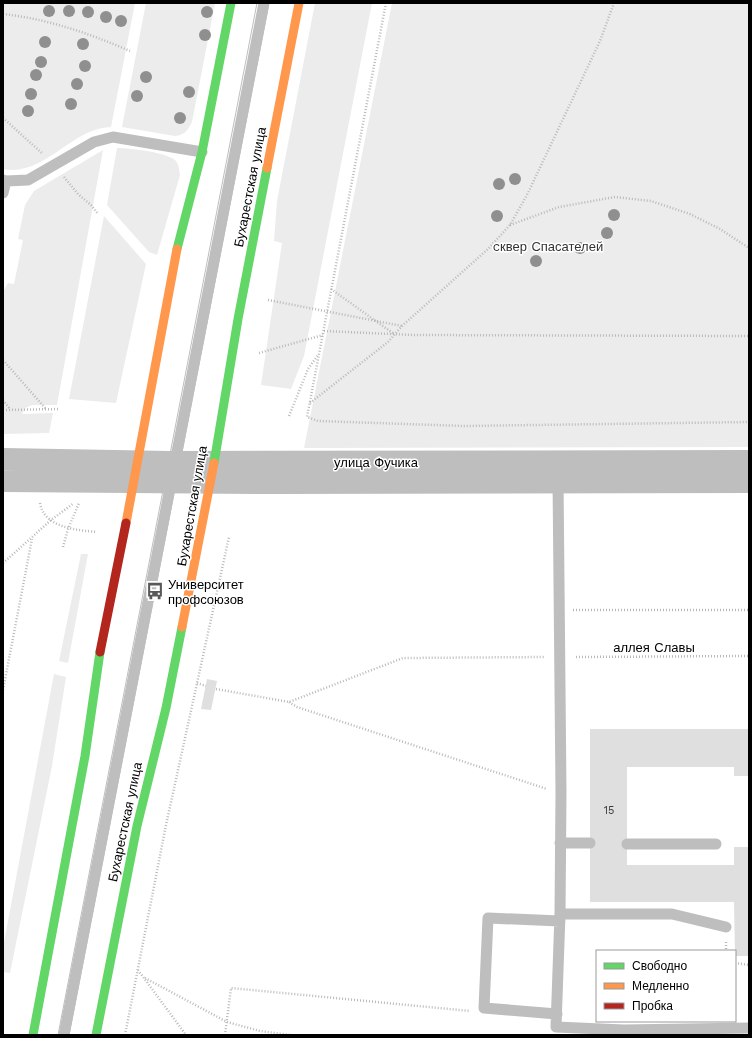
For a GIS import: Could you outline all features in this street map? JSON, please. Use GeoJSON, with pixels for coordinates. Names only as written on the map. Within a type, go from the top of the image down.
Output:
{"type":"FeatureCollection","features":[{"type":"Feature","properties":{"kind":"main road"},"geometry":{"type":"LineString","coordinates":[[33,1035],[85,756],[103,634],[179,236],[202,152],[231,3]]}},
{"type":"Feature","properties":{"kind":"main road","name":"Бухарестская улица"},"geometry":{"type":"LineString","coordinates":[[96,1035],[137,826],[166,708],[212,472],[240,312],[299,3]]}},
{"type":"Feature","properties":{"kind":"street","name":"улица Фучика"},"geometry":{"type":"LineString","coordinates":[[3,459],[135,472]]}},
{"type":"Feature","properties":{"kind":"street","name":"улица Фучика"},"geometry":{"type":"LineString","coordinates":[[558,472],[749,461]]}},
{"type":"Feature","properties":{"kind":"street","name":"улица Фучика"},"geometry":{"type":"LineString","coordinates":[[3,481],[135,472],[558,472],[749,482]]}},
{"type":"Feature","properties":{"kind":"lane"},"geometry":{"type":"LineString","coordinates":[[64,1035],[264,3]]}},
{"type":"Feature","properties":{"kind":"lane"},"geometry":{"type":"LineString","coordinates":[[3,193],[4,180],[28,180],[94,142],[113,137],[202,152]]}},
{"type":"Feature","properties":{"kind":"lane"},"geometry":{"type":"LineString","coordinates":[[558,472],[558,657],[561,793],[560,918],[556,1027],[624,1030],[749,1028]]}},
{"type":"Feature","properties":{"kind":"lane"},"geometry":{"type":"LineString","coordinates":[[560,843],[590,843]]}},
{"type":"Feature","properties":{"kind":"lane"},"geometry":{"type":"LineString","coordinates":[[628,844],[716,844]]}},
{"type":"Feature","properties":{"kind":"lane"},"geometry":{"type":"LineString","coordinates":[[557,1014],[484,1008],[488,918],[560,918],[672,914],[726,927]]}},
{"type":"Feature","properties":{"kind":"path"},"geometry":{"type":"LineString","coordinates":[[386,3],[307,417],[318,421],[464,426],[749,422]]}},
{"type":"Feature","properties":{"kind":"path"},"geometry":{"type":"LineString","coordinates":[[310,404],[388,342],[402,326],[488,249],[510,225],[527,195],[600,40],[614,3]]}},
{"type":"Feature","properties":{"kind":"path"},"geometry":{"type":"LineString","coordinates":[[3,14],[44,20],[70,27],[130,51]]}},
{"type":"Feature","properties":{"kind":"path"},"geometry":{"type":"LineString","coordinates":[[510,225],[559,208],[615,197],[651,201],[690,214],[714,226],[749,248]]}},
{"type":"Feature","properties":{"kind":"path"},"geometry":{"type":"LineString","coordinates":[[331,290],[394,334]]}},
{"type":"Feature","properties":{"kind":"path"},"geometry":{"type":"LineString","coordinates":[[268,300],[402,326]]}},
{"type":"Feature","properties":{"kind":"path"},"geometry":{"type":"LineString","coordinates":[[259,353],[323,333],[749,336]]}},
{"type":"Feature","properties":{"kind":"path"},"geometry":{"type":"LineString","coordinates":[[290,416],[308,370],[319,353]]}},
{"type":"Feature","properties":{"kind":"path"},"geometry":{"type":"LineString","coordinates":[[3,360],[46,409]]}},
{"type":"Feature","properties":{"kind":"path"},"geometry":{"type":"LineString","coordinates":[[3,400],[10,410]]}},
{"type":"Feature","properties":{"kind":"path"},"geometry":{"type":"LineString","coordinates":[[3,410],[60,409]]}},
{"type":"Feature","properties":{"kind":"path"},"geometry":{"type":"LineString","coordinates":[[39,497],[41,509],[51,520],[68,529],[97,532]]}},
{"type":"Feature","properties":{"kind":"path"},"geometry":{"type":"LineString","coordinates":[[3,563],[32,539],[51,520],[82,497],[68,529],[63,547]]}},
{"type":"Feature","properties":{"kind":"path"},"geometry":{"type":"LineString","coordinates":[[125,1035],[166,825],[229,537]]}},
{"type":"Feature","properties":{"kind":"path"},"geometry":{"type":"LineString","coordinates":[[3,690],[32,539]]}},
{"type":"Feature","properties":{"kind":"path"},"geometry":{"type":"LineString","coordinates":[[559,610],[749,610]]}},
{"type":"Feature","properties":{"kind":"path","name":"аллея Славы"},"geometry":{"type":"LineString","coordinates":[[289,702],[403,658],[749,656]]}},
{"type":"Feature","properties":{"kind":"path"},"geometry":{"type":"LineString","coordinates":[[197,683],[206,686]]}},
{"type":"Feature","properties":{"kind":"path"},"geometry":{"type":"LineString","coordinates":[[216,689],[289,702],[297,707],[561,793]]}},
{"type":"Feature","properties":{"kind":"path"},"geometry":{"type":"LineString","coordinates":[[736,963],[749,966]]}},
{"type":"Feature","properties":{"kind":"path"},"geometry":{"type":"LineString","coordinates":[[138,970],[186,1035]]}},
{"type":"Feature","properties":{"kind":"path"},"geometry":{"type":"LineString","coordinates":[[145,978],[227,1022],[260,1032],[291,1035]]}},
{"type":"Feature","properties":{"kind":"path"},"geometry":{"type":"LineString","coordinates":[[224,1035],[227,1022],[227,1010],[232,988],[468,1011],[484,1008]]}},
{"type":"Feature","properties":{"kind":"green space"},"geometry":{"type":"Polygon","coordinates":[[[3,3],[135,3],[111,127],[97,129],[83,135],[32,166],[18,170],[3,169],[3,3]]]}},
{"type":"Feature","properties":{"kind":"green space"},"geometry":{"type":"Polygon","coordinates":[[[146,3],[215,3],[192,122],[186,132],[181,135],[175,136],[122,127],[146,3]]]}},
{"type":"Feature","properties":{"kind":"green space"},"geometry":{"type":"Polygon","coordinates":[[[315,3],[372,3],[304,356],[291,389],[261,385],[282,243],[274,241],[277,201],[315,3]]]}},
{"type":"Feature","properties":{"kind":"green space","name":"cквер Спасателей"},"geometry":{"type":"Polygon","coordinates":[[[392,3],[749,3],[749,447],[304,448],[392,3]]]}},
{"type":"Feature","properties":{"kind":"green space"},"geometry":{"type":"Polygon","coordinates":[[[117,148],[164,155],[175,160],[178,165],[180,175],[157,255],[149,252],[107,205],[117,148]]]}},
{"type":"Feature","properties":{"kind":"green space"},"geometry":{"type":"Polygon","coordinates":[[[103,150],[57,405],[32,405],[25,408],[22,414],[53,413],[49,433],[3,434],[3,292],[8,283],[14,284],[23,240],[18,239],[25,205],[34,191],[103,150]]]}},
{"type":"Feature","properties":{"kind":"green space"},"geometry":{"type":"Polygon","coordinates":[[[104,216],[146,264],[116,403],[69,399],[104,216]]]}},
{"type":"Feature","properties":{"kind":"green space"},"geometry":{"type":"Polygon","coordinates":[[[81,554],[88,554],[68,663],[59,661],[81,554]]]}},
{"type":"Feature","properties":{"kind":"green space"},"geometry":{"type":"Polygon","coordinates":[[[54,674],[66,677],[52,766],[10,973],[3,972],[3,948],[54,674]]]}},
{"type":"Feature","properties":{"kind":"building"},"geometry":{"type":"Polygon","coordinates":[[[207,679],[217,681],[211,710],[201,709],[207,679]]]}},
{"type":"Feature","properties":{"kind":"building"},"geometry":{"type":"Polygon","coordinates":[[[590,729],[749,729],[749,776],[734,776],[734,767],[627,767],[627,865],[734,865],[734,847],[749,847],[749,956],[736,956],[734,902],[590,902],[590,729]]]}},
{"type":"Feature","properties":{"kind":"tram line"},"geometry":{"type":"LineString","coordinates":[[58,1035],[257,3]]}},
{"type":"Feature","properties":{"kind":"tram line"},"geometry":{"type":"LineString","coordinates":[[69,1035],[269,3]]}},
{"type":"Feature","properties":{"kind":"traffic: fast"},"geometry":{"type":"LineString","coordinates":[[177,249],[202,152],[231,3]]}},
{"type":"Feature","properties":{"kind":"traffic: fast"},"geometry":{"type":"LineString","coordinates":[[214,463],[238,319],[267,168]]}},
{"type":"Feature","properties":{"kind":"traffic: fast"},"geometry":{"type":"LineString","coordinates":[[96,1035],[137,826],[166,708],[182,627]]}},
{"type":"Feature","properties":{"kind":"traffic: fast"},"geometry":{"type":"LineString","coordinates":[[33,1035],[85,756],[100,652]]}},
{"type":"Feature","properties":{"kind":"traffic: slow"},"geometry":{"type":"LineString","coordinates":[[267,168],[299,3]]}},
{"type":"Feature","properties":{"kind":"traffic: slow"},"geometry":{"type":"LineString","coordinates":[[126,523],[177,249]]}},
{"type":"Feature","properties":{"kind":"traffic: slow"},"geometry":{"type":"LineString","coordinates":[[182,627],[214,463]]}},
{"type":"Feature","properties":{"kind":"traffic: jam"},"geometry":{"type":"LineString","coordinates":[[100,652],[126,523]]}},
{"type":"Feature","properties":{"kind":"place","name":"Университет профсоюзов"},"geometry":{"type":"Point","coordinates":[155,591]}}]}
